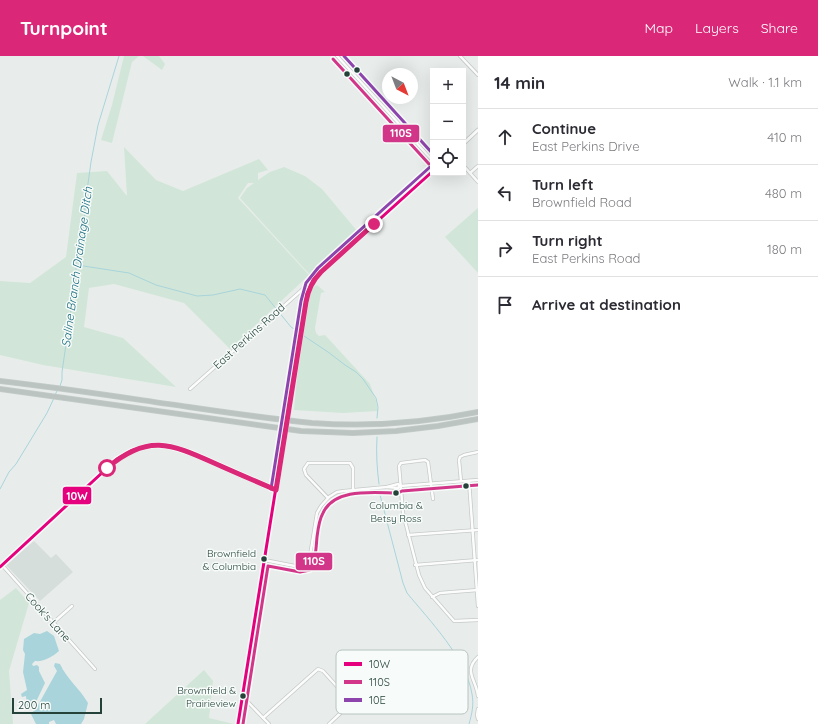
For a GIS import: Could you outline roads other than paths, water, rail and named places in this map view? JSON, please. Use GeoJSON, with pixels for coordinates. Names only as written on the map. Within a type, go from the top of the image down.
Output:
{"type":"FeatureCollection","features":[{"type":"Feature","properties":{"kind":"highway"},"geometry":{"type":"LineString","coordinates":[[0,380],[312,423],[390,423],[442,418],[478,412]]}},
{"type":"Feature","properties":{"kind":"highway"},"geometry":{"type":"LineString","coordinates":[[0,389],[259,426],[320,432],[353,433],[396,431],[478,419]]}},
{"type":"Feature","properties":{"kind":"street"},"geometry":{"type":"LineString","coordinates":[[337,56],[430,158]]}},
{"type":"Feature","properties":{"kind":"street"},"geometry":{"type":"LineString","coordinates":[[460,56],[478,75]]}},
{"type":"Feature","properties":{"kind":"street"},"geometry":{"type":"LineString","coordinates":[[466,141],[478,130]]}},
{"type":"Feature","properties":{"kind":"street"},"geometry":{"type":"LineString","coordinates":[[470,173],[478,166]]}},
{"type":"Feature","properties":{"kind":"street"},"geometry":{"type":"LineString","coordinates":[[466,168],[478,182]]}},
{"type":"Feature","properties":{"kind":"street","name":"East Perkins Road"},"geometry":{"type":"LineString","coordinates":[[190,389],[430,174]]}},
{"type":"Feature","properties":{"kind":"street"},"geometry":{"type":"LineString","coordinates":[[238,724],[307,294],[313,280]]}},
{"type":"Feature","properties":{"kind":"street"},"geometry":{"type":"LineString","coordinates":[[1,566],[114,462],[131,451],[143,447],[160,445],[174,447],[190,452],[276,490]]}},
{"type":"Feature","properties":{"kind":"street"},"geometry":{"type":"LineString","coordinates":[[461,481],[460,457],[464,454],[478,452]]}},
{"type":"Feature","properties":{"kind":"street"},"geometry":{"type":"LineString","coordinates":[[433,498],[429,463],[425,460],[401,463],[399,466],[403,513],[416,565],[422,582],[454,621],[478,620]]}},
{"type":"Feature","properties":{"kind":"street"},"geometry":{"type":"LineString","coordinates":[[328,498],[306,474],[304,469],[308,463],[350,463],[352,468],[353,489]]}},
{"type":"Feature","properties":{"kind":"street"},"geometry":{"type":"LineString","coordinates":[[264,560],[300,567],[307,566],[309,562],[317,513],[320,506],[337,492],[353,489],[387,487],[398,488],[400,486],[478,480]]}},
{"type":"Feature","properties":{"kind":"street"},"geometry":{"type":"LineString","coordinates":[[469,481],[472,530],[476,560],[478,606]]}},
{"type":"Feature","properties":{"kind":"street"},"geometry":{"type":"LineString","coordinates":[[408,535],[478,530]]}},
{"type":"Feature","properties":{"kind":"street"},"geometry":{"type":"LineString","coordinates":[[416,565],[476,560]]}},
{"type":"Feature","properties":{"kind":"street","name":"Cook's Lane"},"geometry":{"type":"LineString","coordinates":[[1,566],[54,622],[95,669]]}},
{"type":"Feature","properties":{"kind":"street"},"geometry":{"type":"LineString","coordinates":[[432,596],[440,593],[477,590]]}},
{"type":"Feature","properties":{"kind":"street"},"geometry":{"type":"LineString","coordinates":[[54,622],[72,606]]}},
{"type":"Feature","properties":{"kind":"street"},"geometry":{"type":"LineString","coordinates":[[478,657],[471,665],[470,670],[478,694]]}},
{"type":"Feature","properties":{"kind":"street"},"geometry":{"type":"LineString","coordinates":[[263,718],[319,669],[323,671],[336,685]]}},
{"type":"Feature","properties":{"kind":"street"},"geometry":{"type":"LineString","coordinates":[[242,697],[246,699],[269,724]]}},
{"type":"Feature","properties":{"kind":"street"},"geometry":{"type":"LineString","coordinates":[[478,708],[478,719]]}},
{"type":"Feature","properties":{"kind":"street"},"geometry":{"type":"LineString","coordinates":[[328,724],[339,714]]}},
{"type":"Feature","properties":{"kind":"water"},"geometry":{"type":"Polygon","coordinates":[[[47,631],[54,636],[59,651],[48,659],[35,661],[32,664],[33,666],[37,665],[39,667],[39,671],[45,683],[34,706],[27,707],[26,696],[22,697],[21,694],[27,690],[23,672],[25,654],[23,650],[24,639],[34,633],[40,634],[47,631]]]}},
{"type":"Feature","properties":{"kind":"water"},"geometry":{"type":"Polygon","coordinates":[[[55,663],[60,664],[88,703],[84,719],[81,724],[56,724],[54,720],[49,722],[49,724],[36,724],[31,714],[37,707],[57,671],[54,666],[55,663]]]}},
{"type":"Feature","properties":{"kind":"waterway","name":"Saline Branch Drainage Ditch"},"geometry":{"type":"LineString","coordinates":[[60,386],[76,275],[76,259],[84,233],[85,205],[91,162],[98,125],[119,56]]}},
{"type":"Feature","properties":{"kind":"waterway"},"geometry":{"type":"LineString","coordinates":[[77,265],[129,273],[156,285],[197,296],[213,295],[240,289],[265,295],[291,327],[297,331]]}},
{"type":"Feature","properties":{"kind":"waterway"},"geometry":{"type":"LineString","coordinates":[[304,336],[356,372],[363,379],[376,398],[378,407],[377,418]]}},
{"type":"Feature","properties":{"kind":"waterway","name":"Saline Branch Drainage Ditch"},"geometry":{"type":"LineString","coordinates":[[55,395],[58,389]]}},
{"type":"Feature","properties":{"kind":"waterway","name":"Saline Branch Drainage Ditch"},"geometry":{"type":"LineString","coordinates":[[0,489],[9,472],[16,464],[47,413],[54,398]]}},
{"type":"Feature","properties":{"kind":"waterway"},"geometry":{"type":"LineString","coordinates":[[377,437],[379,484]]}},
{"type":"Feature","properties":{"kind":"waterway"},"geometry":{"type":"LineString","coordinates":[[379,491],[403,583],[407,593],[446,640],[452,650]]}},
{"type":"Feature","properties":{"kind":"waterway"},"geometry":{"type":"LineString","coordinates":[[468,680],[473,702],[469,724]]}},
{"type":"Feature","properties":{"kind":"place","name":"Columbia & Betsy Ross"},"geometry":{"type":"Point","coordinates":[396,493]}},
{"type":"Feature","properties":{"kind":"place","name":"Brownfield & Columbia"},"geometry":{"type":"Point","coordinates":[264,559]}},
{"type":"Feature","properties":{"kind":"place","name":"Brownfield & Prairieview"},"geometry":{"type":"Point","coordinates":[243,696]}}]}
